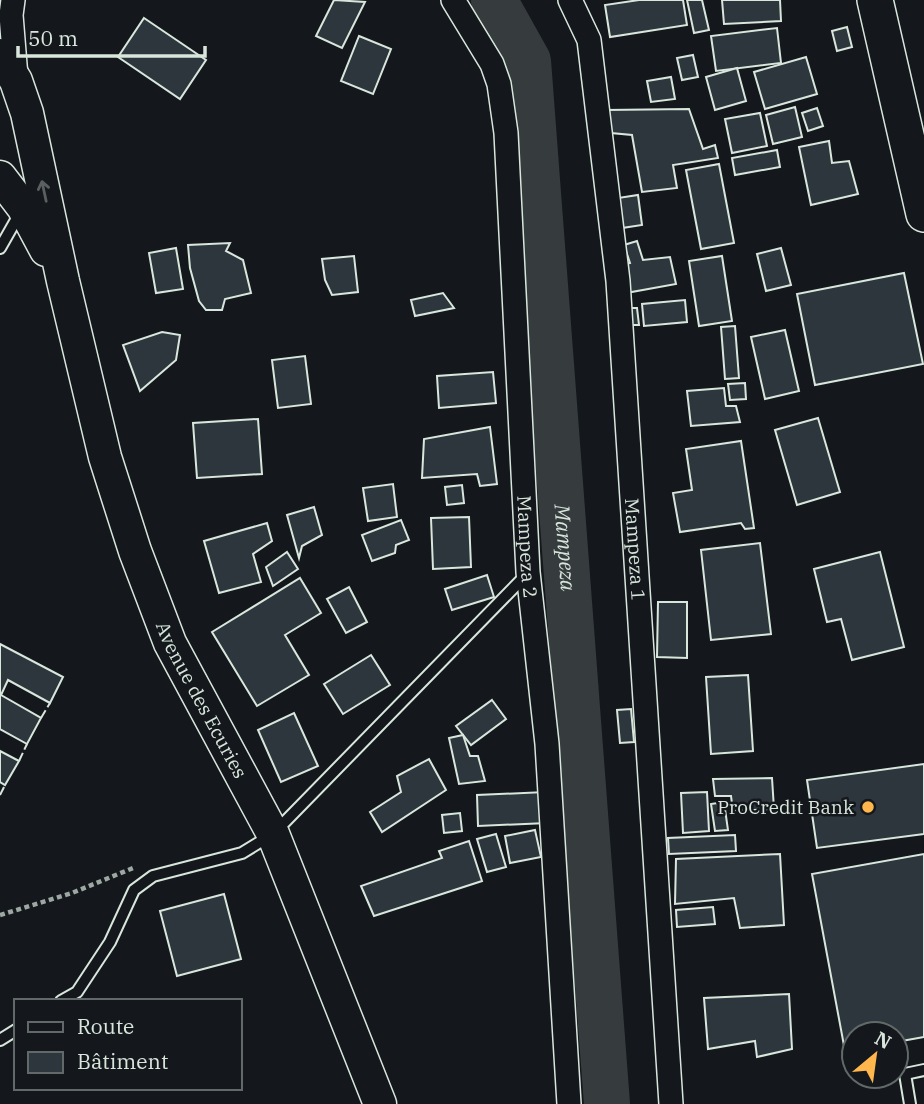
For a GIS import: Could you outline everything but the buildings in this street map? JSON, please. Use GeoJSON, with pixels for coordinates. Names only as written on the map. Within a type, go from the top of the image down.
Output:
{"type":"FeatureCollection","features":[{"type":"Feature","properties":{"kind":"main road"},"geometry":{"type":"LineString","coordinates":[[875,0],[924,214]]}},
{"type":"Feature","properties":{"kind":"street"},"geometry":{"type":"LineString","coordinates":[[8,68],[13,0]]}},
{"type":"Feature","properties":{"kind":"street","name":"Mampeza 2"},"geometry":{"type":"LineString","coordinates":[[453,0],[492,64],[503,104],[506,132],[528,572],[547,744],[569,1104]]}},
{"type":"Feature","properties":{"kind":"street","name":"Mampeza 1"},"geometry":{"type":"LineString","coordinates":[[570,0],[589,40],[618,282],[671,1104]]}},
{"type":"Feature","properties":{"kind":"street","name":"Avenue des Ecuries"},"geometry":{"type":"LineString","coordinates":[[8,68],[27,113],[105,457],[139,562],[170,643],[273,834],[380,1104]]}},
{"type":"Feature","properties":{"kind":"street","name":"Avenue des Ecuries"},"geometry":{"type":"LineString","coordinates":[[0,177],[23,207],[63,281]]}},
{"type":"Feature","properties":{"kind":"lane"},"geometry":{"type":"LineString","coordinates":[[0,248],[23,207]]}},
{"type":"Feature","properties":{"kind":"lane"},"geometry":{"type":"LineString","coordinates":[[65,999],[77,992],[110,942],[134,890],[153,876],[242,853],[273,834],[528,572]]}},
{"type":"Feature","properties":{"kind":"lane"},"geometry":{"type":"LineString","coordinates":[[910,1104],[905,1074],[924,1070]]}},
{"type":"Feature","properties":{"kind":"path"},"geometry":{"type":"LineString","coordinates":[[0,915],[72,893],[131,868],[153,876]]}},
{"type":"Feature","properties":{"kind":"waterway","name":"Mampeza"},"geometry":{"type":"LineString","coordinates":[[494,0],[528,61],[607,1104]]}},
{"type":"Feature","properties":{"kind":"fence"},"geometry":{"type":"LineString","coordinates":[[41,718],[50,703]]}},
{"type":"Feature","properties":{"kind":"fence"},"geometry":{"type":"LineString","coordinates":[[19,761],[27,744]]}},
{"type":"Feature","properties":{"kind":"fence"},"geometry":{"type":"LineString","coordinates":[[0,795],[5,785]]}},
{"type":"Feature","properties":{"kind":"place","name":"ProCredit Bank"},"geometry":{"type":"Point","coordinates":[868,807]}}]}
